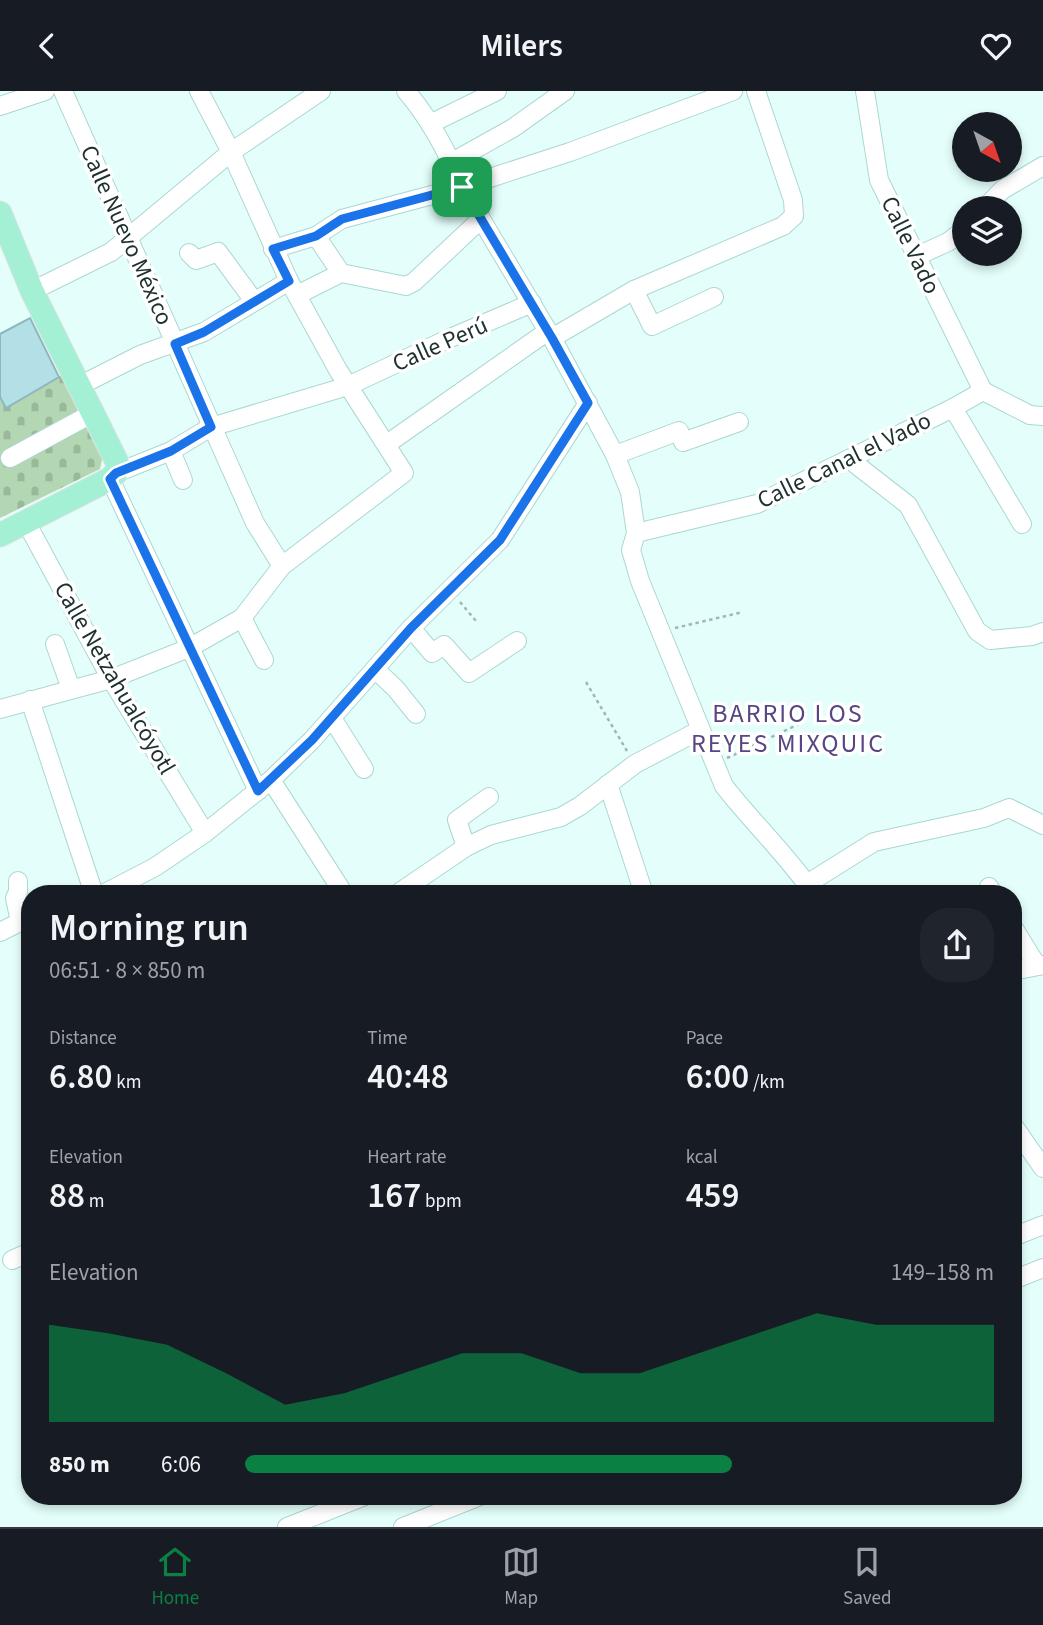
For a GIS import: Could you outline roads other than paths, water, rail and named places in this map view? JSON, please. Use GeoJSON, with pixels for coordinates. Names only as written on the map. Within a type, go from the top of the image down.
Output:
{"type":"FeatureCollection","features":[{"type":"Feature","properties":{"kind":"main road"},"geometry":{"type":"LineString","coordinates":[[0,535],[113,476],[118,464],[32,291],[1,220]]}},
{"type":"Feature","properties":{"kind":"street"},"geometry":{"type":"LineString","coordinates":[[0,106],[45,91]]}},
{"type":"Feature","properties":{"kind":"street","name":"Calle Nuevo México"},"geometry":{"type":"LineString","coordinates":[[63,91],[255,523],[282,566]]}},
{"type":"Feature","properties":{"kind":"street"},"geometry":{"type":"LineString","coordinates":[[0,709],[111,678],[189,648],[242,618],[282,566],[404,473],[348,386],[293,288],[231,152],[198,91]]}},
{"type":"Feature","properties":{"kind":"street"},"geometry":{"type":"LineString","coordinates":[[32,291],[111,252],[231,152],[321,91]]}},
{"type":"Feature","properties":{"kind":"street"},"geometry":{"type":"LineString","coordinates":[[406,91],[430,124],[452,162],[462,187],[550,334],[615,455],[630,492],[636,533],[631,550],[640,581],[724,786],[808,885]]}},
{"type":"Feature","properties":{"kind":"street"},"geometry":{"type":"LineString","coordinates":[[430,124],[497,91]]}},
{"type":"Feature","properties":{"kind":"street"},"geometry":{"type":"LineString","coordinates":[[452,162],[513,128],[565,91]]}},
{"type":"Feature","properties":{"kind":"street"},"geometry":{"type":"LineString","coordinates":[[273,249],[316,236],[342,219],[462,187],[570,152],[733,91]]}},
{"type":"Feature","properties":{"kind":"street"},"geometry":{"type":"LineString","coordinates":[[387,444],[550,334],[634,290],[783,226],[794,216],[793,200],[756,91]]}},
{"type":"Feature","properties":{"kind":"street","name":"Calle Vado"},"geometry":{"type":"LineString","coordinates":[[865,91],[879,180],[983,391]]}},
{"type":"Feature","properties":{"kind":"street"},"geometry":{"type":"LineString","coordinates":[[996,196],[1043,166]]}},
{"type":"Feature","properties":{"kind":"street"},"geometry":{"type":"LineString","coordinates":[[79,386],[140,355],[204,332],[254,301],[341,273],[406,286],[414,282],[481,219]]}},
{"type":"Feature","properties":{"kind":"street"},"geometry":{"type":"LineString","coordinates":[[316,236],[341,273]]}},
{"type":"Feature","properties":{"kind":"street"},"geometry":{"type":"LineString","coordinates":[[917,256],[952,239]]}},
{"type":"Feature","properties":{"kind":"street"},"geometry":{"type":"LineString","coordinates":[[189,253],[196,260],[218,252],[254,301]]}},
{"type":"Feature","properties":{"kind":"street"},"geometry":{"type":"LineString","coordinates":[[634,290],[652,326],[715,297]]}},
{"type":"Feature","properties":{"kind":"street","name":"Calle Perú"},"geometry":{"type":"LineString","coordinates":[[113,476],[171,451],[211,427],[348,386],[532,303]]}},
{"type":"Feature","properties":{"kind":"street"},"geometry":{"type":"LineString","coordinates":[[983,391],[1030,415],[1043,416]]}},
{"type":"Feature","properties":{"kind":"street","name":"Calle Canal el Vado"},"geometry":{"type":"LineString","coordinates":[[636,533],[757,504],[983,391]]}},
{"type":"Feature","properties":{"kind":"street"},"geometry":{"type":"LineString","coordinates":[[120,885],[155,867],[205,833],[265,786],[332,718],[411,628],[500,540],[588,403]]}},
{"type":"Feature","properties":{"kind":"street"},"geometry":{"type":"LineString","coordinates":[[953,408],[1023,524]]}},
{"type":"Feature","properties":{"kind":"street"},"geometry":{"type":"LineString","coordinates":[[10,458],[93,413]]}},
{"type":"Feature","properties":{"kind":"street"},"geometry":{"type":"LineString","coordinates":[[615,455],[679,431],[683,442],[739,422]]}},
{"type":"Feature","properties":{"kind":"street"},"geometry":{"type":"LineString","coordinates":[[171,451],[183,479]]}},
{"type":"Feature","properties":{"kind":"street"},"geometry":{"type":"LineString","coordinates":[[849,459],[908,505],[976,631],[990,640],[1032,636],[1043,632]]}},
{"type":"Feature","properties":{"kind":"street"},"geometry":{"type":"LineString","coordinates":[[113,476],[189,648],[265,786],[337,885]]}},
{"type":"Feature","properties":{"kind":"street","name":"Calle Netzahualcóyotl"},"geometry":{"type":"LineString","coordinates":[[26,522],[111,678],[205,833]]}},
{"type":"Feature","properties":{"kind":"street"},"geometry":{"type":"LineString","coordinates":[[242,618],[264,660]]}},
{"type":"Feature","properties":{"kind":"street"},"geometry":{"type":"LineString","coordinates":[[411,628],[432,653],[444,645],[469,673],[517,641]]}},
{"type":"Feature","properties":{"kind":"street"},"geometry":{"type":"LineString","coordinates":[[55,644],[71,689]]}},
{"type":"Feature","properties":{"kind":"street"},"geometry":{"type":"LineString","coordinates":[[375,669],[416,714]]}},
{"type":"Feature","properties":{"kind":"street"},"geometry":{"type":"LineString","coordinates":[[30,701],[91,885]]}},
{"type":"Feature","properties":{"kind":"street"},"geometry":{"type":"LineString","coordinates":[[332,718],[364,769]]}},
{"type":"Feature","properties":{"kind":"street"},"geometry":{"type":"LineString","coordinates":[[410,885],[466,847],[491,835],[561,817],[580,806],[635,764],[700,730]]}},
{"type":"Feature","properties":{"kind":"street"},"geometry":{"type":"LineString","coordinates":[[608,784],[642,885]]}},
{"type":"Feature","properties":{"kind":"street"},"geometry":{"type":"LineString","coordinates":[[466,847],[457,820],[489,797]]}},
{"type":"Feature","properties":{"kind":"street"},"geometry":{"type":"LineString","coordinates":[[816,885],[874,842],[984,818],[1009,808],[1043,825]]}},
{"type":"Feature","properties":{"kind":"street"},"geometry":{"type":"LineString","coordinates":[[19,881],[15,898],[21,912]]}},
{"type":"Feature","properties":{"kind":"street"},"geometry":{"type":"LineString","coordinates":[[0,932],[21,924]]}},
{"type":"Feature","properties":{"kind":"street"},"geometry":{"type":"LineString","coordinates":[[1022,940],[1040,965],[1022,969]]}},
{"type":"Feature","properties":{"kind":"street"},"geometry":{"type":"LineString","coordinates":[[1022,1138],[1043,1168]]}},
{"type":"Feature","properties":{"kind":"street"},"geometry":{"type":"LineString","coordinates":[[1022,1233],[1043,1225]]}},
{"type":"Feature","properties":{"kind":"street"},"geometry":{"type":"LineString","coordinates":[[12,1260],[21,1256]]}},
{"type":"Feature","properties":{"kind":"street"},"geometry":{"type":"LineString","coordinates":[[1022,1276],[1043,1268]]}},
{"type":"Feature","properties":{"kind":"street"},"geometry":{"type":"LineString","coordinates":[[287,1527],[326,1505]]}},
{"type":"Feature","properties":{"kind":"street"},"geometry":{"type":"LineString","coordinates":[[403,1527],[458,1505]]}},
{"type":"Feature","properties":{"kind":"district","name":"BARRIO LOS REYES MIXQUIC"},"geometry":{"type":"Point","coordinates":[788,728]}}]}
